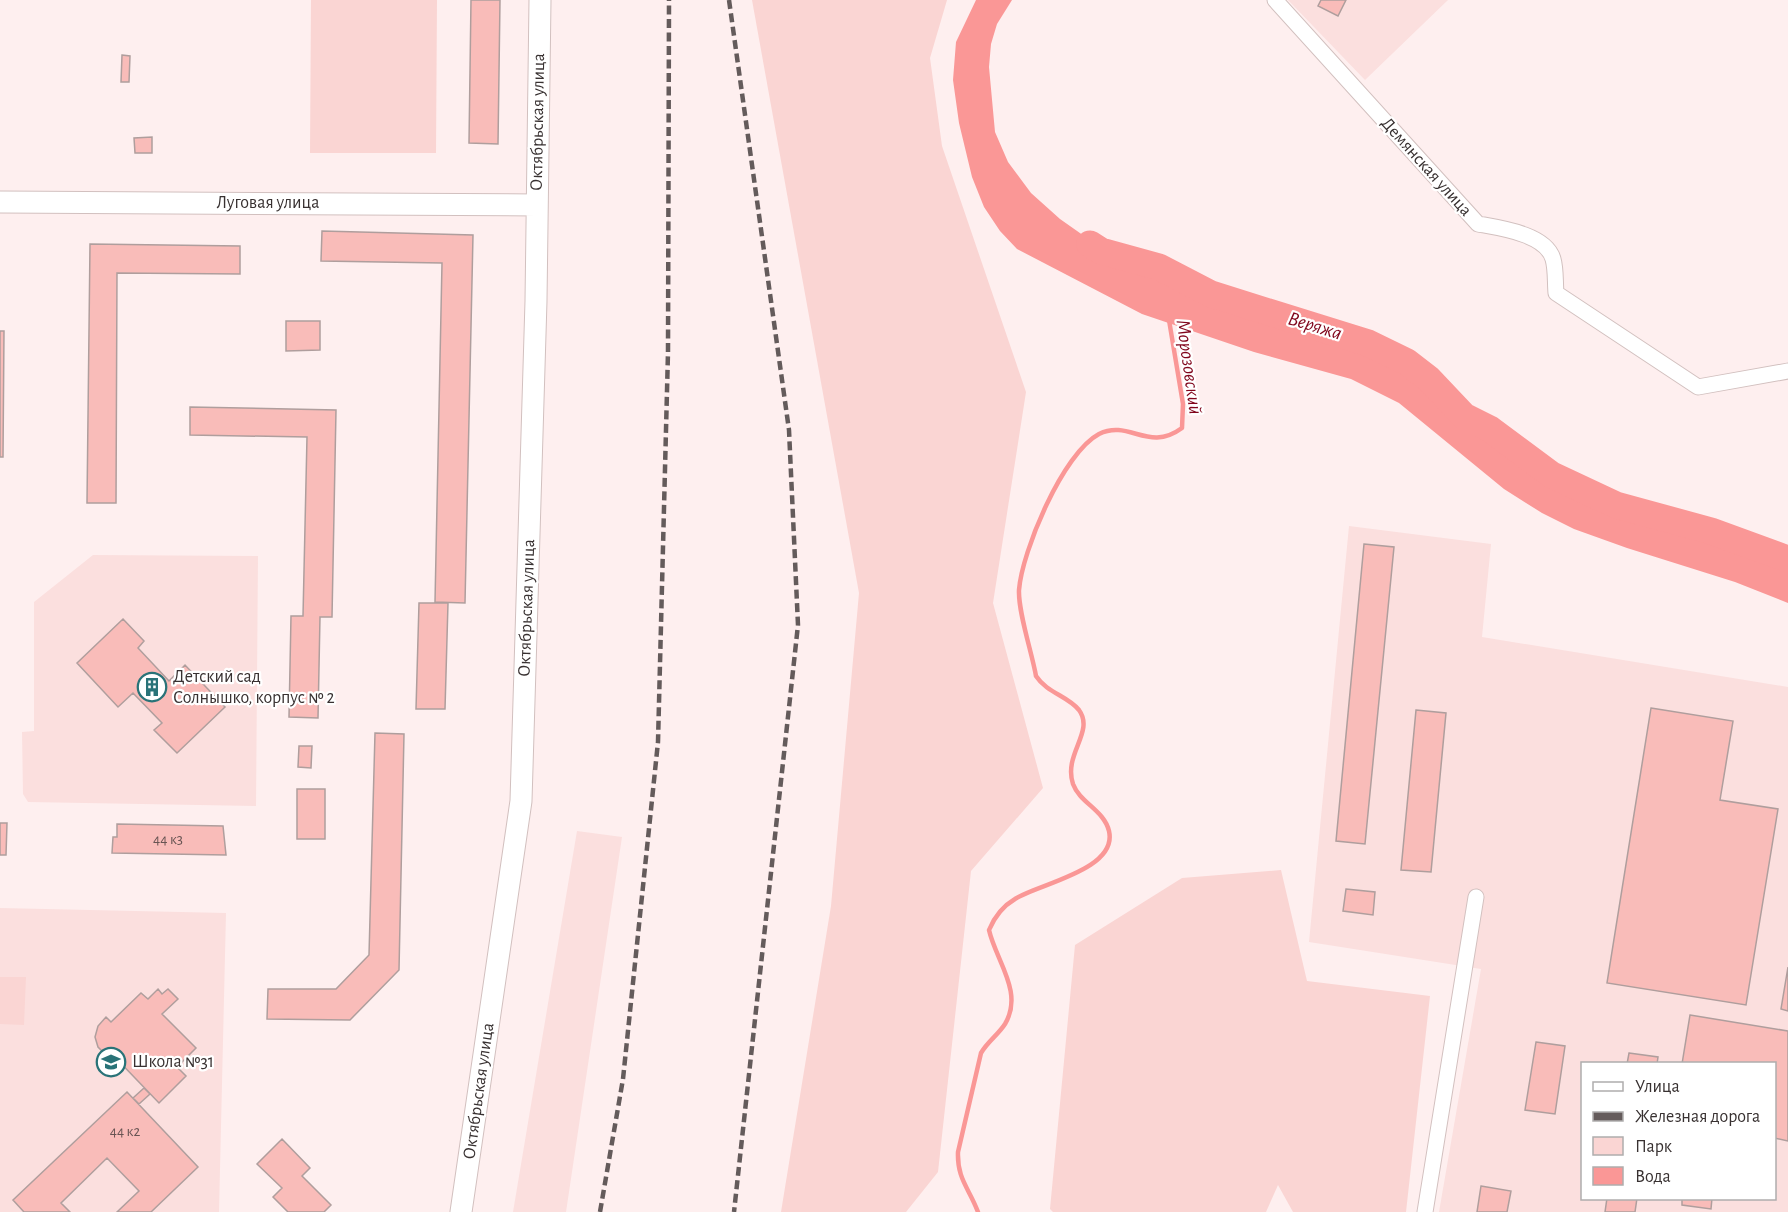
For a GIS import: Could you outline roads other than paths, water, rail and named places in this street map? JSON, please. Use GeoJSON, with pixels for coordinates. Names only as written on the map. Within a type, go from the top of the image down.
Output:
{"type":"FeatureCollection","features":[{"type":"Feature","properties":{"kind":"main road","name":"Октябрьская улица"},"geometry":{"type":"LineString","coordinates":[[461,1212],[521,801],[537,204],[540,0]]}},
{"type":"Feature","properties":{"kind":"main road","name":"Луговая улица"},"geometry":{"type":"LineString","coordinates":[[0,202],[537,204]]}},
{"type":"Feature","properties":{"kind":"street","name":"Демянская улица"},"geometry":{"type":"LineString","coordinates":[[1275,0],[1478,224],[1501,228],[1539,241],[1553,257],[1556,292],[1698,387],[1788,371]]}},
{"type":"Feature","properties":{"kind":"street"},"geometry":{"type":"LineString","coordinates":[[1425,1212],[1476,897]]}},
{"type":"Feature","properties":{"kind":"water"},"geometry":{"type":"Polygon","coordinates":[[[976,0],[1012,0],[997,24],[991,44],[989,67],[995,132],[1008,162],[1031,193],[1060,219],[1087,238],[1126,259],[1250,307],[1360,343],[1427,373],[1454,393],[1478,428],[1575,497],[1607,508],[1718,537],[1788,560],[1788,603],[1735,582],[1574,529],[1542,513],[1504,489],[1399,403],[1351,379],[1254,352],[1142,314],[1017,249],[1000,231],[984,207],[972,177],[959,123],[953,80],[956,42],[976,0]]]}},
{"type":"Feature","properties":{"kind":"waterway","name":"Веряжа"},"geometry":{"type":"LineString","coordinates":[[1090,244],[1101,251],[1159,267],[1211,294],[1368,343],[1407,362],[1429,379],[1464,416],[1490,429],[1552,475],[1616,505],[1711,531],[1788,559]]}},
{"type":"Feature","properties":{"kind":"waterway","name":"Морозовский"},"geometry":{"type":"LineString","coordinates":[[978,1212],[959,1169],[958,1152],[981,1053],[1005,1024],[1012,1000],[1007,977],[989,930],[999,913],[1011,902],[1026,893],[1089,866],[1101,856],[1108,845],[1109,831],[1102,817],[1076,791],[1073,784],[1072,763],[1083,727],[1083,718],[1074,705],[1046,687],[1036,676],[1019,599],[1022,573],[1036,529],[1047,504],[1059,481],[1085,445],[1099,434],[1110,430],[1159,437],[1170,435],[1182,428],[1183,404],[1169,320]]}},
{"type":"Feature","properties":{"kind":"railway"},"geometry":{"type":"LineString","coordinates":[[600,1212],[623,1079],[658,742],[668,352],[669,0]]}},
{"type":"Feature","properties":{"kind":"railway"},"geometry":{"type":"LineString","coordinates":[[729,0],[789,430],[798,625],[734,1212]]}},
{"type":"Feature","properties":{"kind":"place","name":"Детский сад Солнышко, корпус № 2"},"geometry":{"type":"Point","coordinates":[152,687]}},
{"type":"Feature","properties":{"kind":"place","name":"Школа №31"},"geometry":{"type":"Point","coordinates":[111,1062]}}]}
